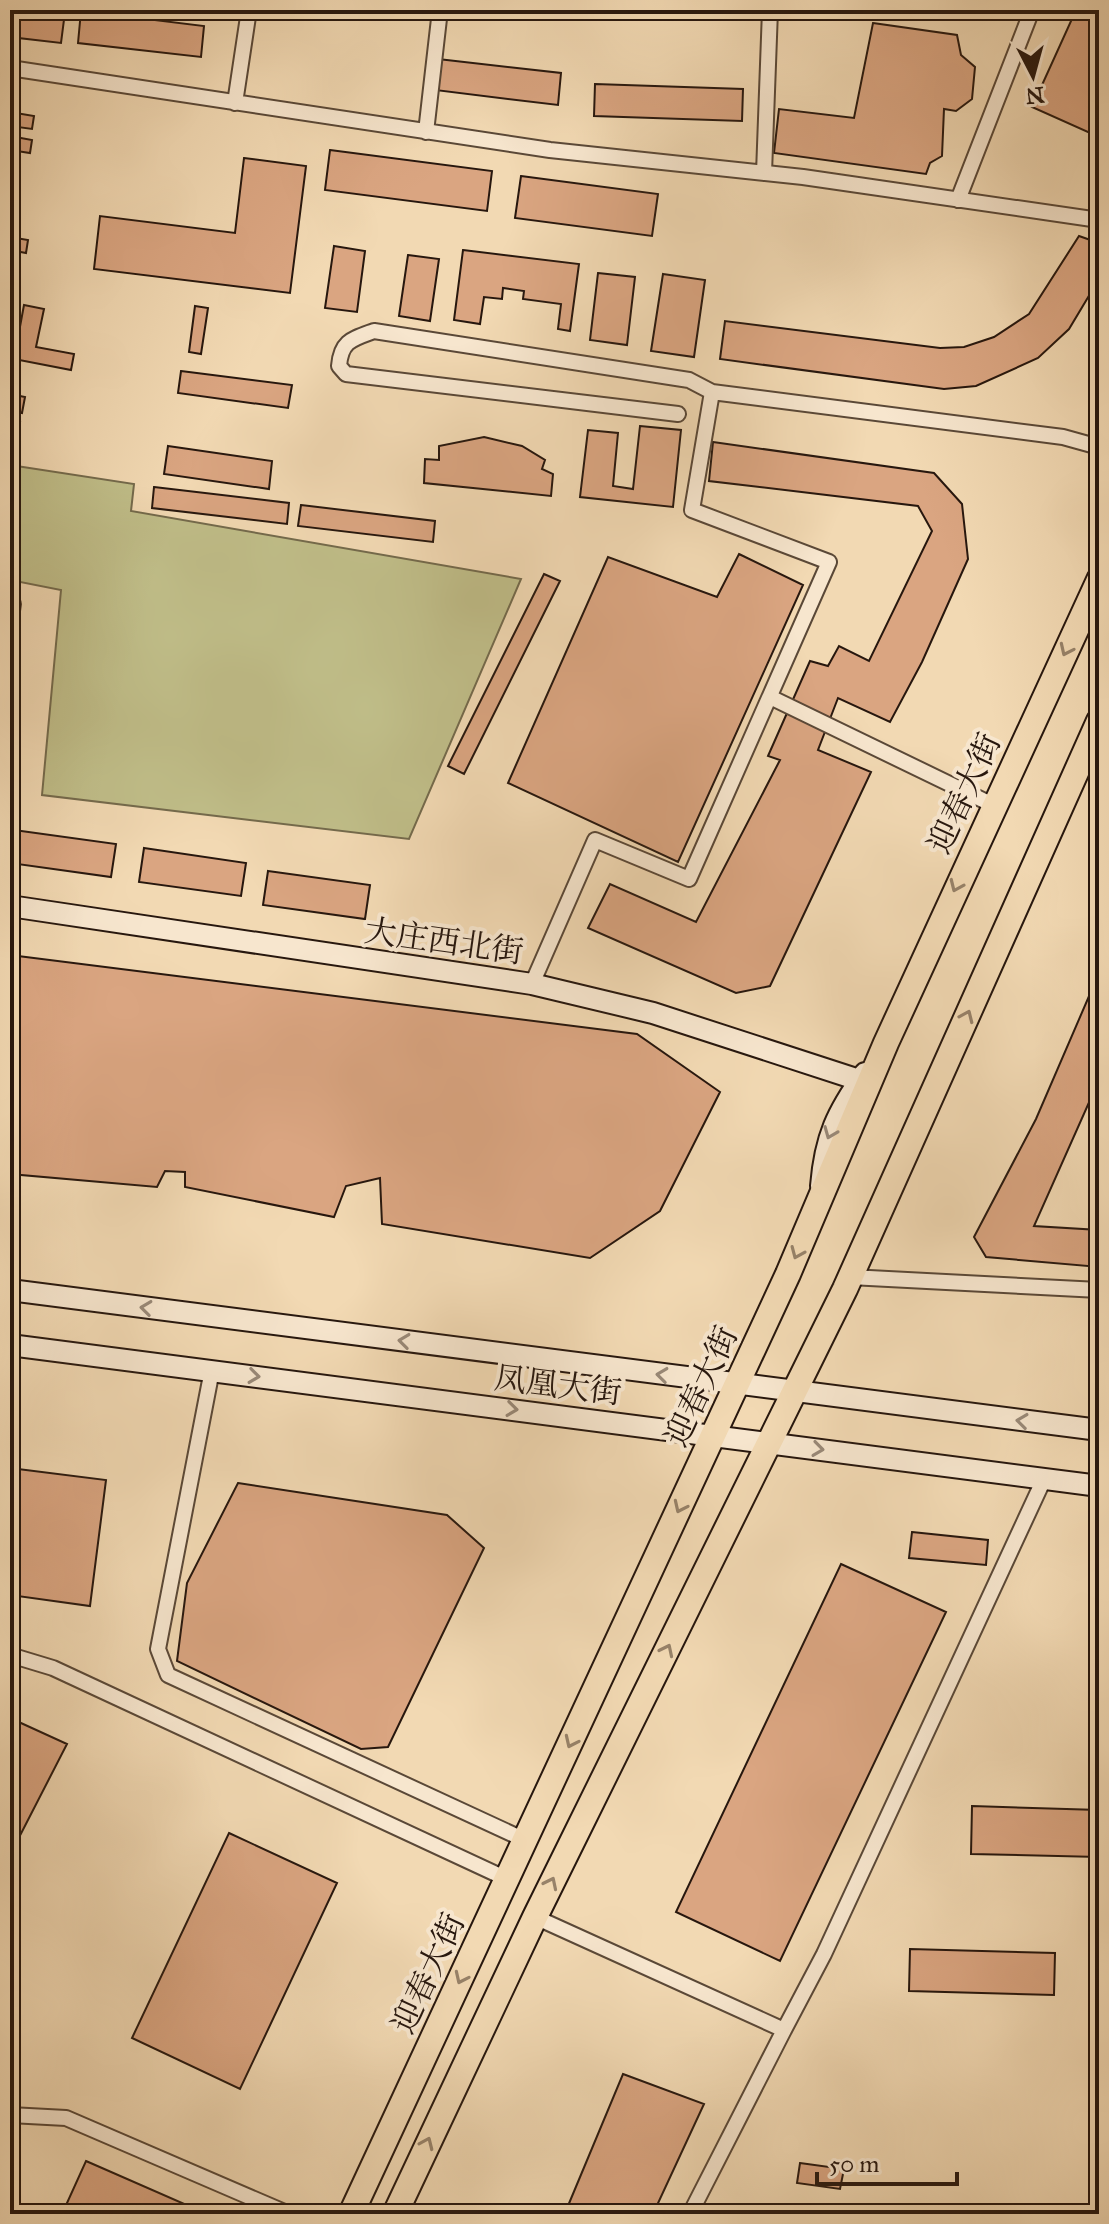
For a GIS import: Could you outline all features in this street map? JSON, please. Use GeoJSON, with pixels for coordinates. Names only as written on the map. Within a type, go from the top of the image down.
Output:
{"type":"FeatureCollection","features":[{"type":"Feature","properties":{"kind":"main road","name":"迎春大街"},"geometry":{"type":"LineString","coordinates":[[351,2214],[737,1384],[993,805],[1099,580]]}},
{"type":"Feature","properties":{"kind":"main road"},"geometry":{"type":"LineString","coordinates":[[395,2214],[535,1917],[850,1277],[944,1069],[1090,767],[1099,721]]}},
{"type":"Feature","properties":{"kind":"main road","name":"大庄西北街"},"geometry":{"type":"LineString","coordinates":[[10,906],[532,984],[653,1013],[859,1080]]}},
{"type":"Feature","properties":{"kind":"main road"},"geometry":{"type":"LineString","coordinates":[[820,1200],[825,1146],[842,1104],[886,1043]]}},
{"type":"Feature","properties":{"kind":"main road","name":"凤凰大街"},"geometry":{"type":"LineString","coordinates":[[10,1290],[1099,1430]]}},
{"type":"Feature","properties":{"kind":"main road","name":"凤凰大街"},"geometry":{"type":"LineString","coordinates":[[10,1345],[1099,1486]]}},
{"type":"Feature","properties":{"kind":"street"},"geometry":{"type":"LineString","coordinates":[[235,103],[249,10]]}},
{"type":"Feature","properties":{"kind":"street"},"geometry":{"type":"LineString","coordinates":[[426,132],[440,10]]}},
{"type":"Feature","properties":{"kind":"street"},"geometry":{"type":"LineString","coordinates":[[764,173],[770,10]]}},
{"type":"Feature","properties":{"kind":"street"},"geometry":{"type":"LineString","coordinates":[[958,200],[1032,10]]}},
{"type":"Feature","properties":{"kind":"street"},"geometry":{"type":"LineString","coordinates":[[10,68],[550,150],[764,173],[1099,220]]}},
{"type":"Feature","properties":{"kind":"street"},"geometry":{"type":"LineString","coordinates":[[678,414],[346,374],[339,366],[341,350],[346,342],[374,331],[689,380],[712,392],[1048,434],[1099,447]]}},
{"type":"Feature","properties":{"kind":"street"},"geometry":{"type":"LineString","coordinates":[[532,984],[595,840],[689,879],[829,562],[692,510],[712,392]]}},
{"type":"Feature","properties":{"kind":"street"},"geometry":{"type":"LineString","coordinates":[[10,603],[13,604],[10,624]]}},
{"type":"Feature","properties":{"kind":"street"},"geometry":{"type":"LineString","coordinates":[[770,697],[993,805]]}},
{"type":"Feature","properties":{"kind":"street"},"geometry":{"type":"LineString","coordinates":[[850,1277],[1099,1290]]}},
{"type":"Feature","properties":{"kind":"street"},"geometry":{"type":"LineString","coordinates":[[212,1370],[158,1649],[168,1675],[525,1840]]}},
{"type":"Feature","properties":{"kind":"street"},"geometry":{"type":"LineString","coordinates":[[690,2214],[824,1954],[1044,1479]]}},
{"type":"Feature","properties":{"kind":"street"},"geometry":{"type":"LineString","coordinates":[[10,1655],[53,1668],[507,1879]]}},
{"type":"Feature","properties":{"kind":"street"},"geometry":{"type":"LineString","coordinates":[[535,1917],[784,2030]]}},
{"type":"Feature","properties":{"kind":"street"},"geometry":{"type":"LineString","coordinates":[[10,2115],[66,2118],[289,2214]]}},
{"type":"Feature","properties":{"kind":"shaded area"},"geometry":{"type":"Polygon","coordinates":[[[10,465],[134,484],[131,511],[521,579],[409,839],[42,795],[61,590],[10,580],[10,465]]]}},
{"type":"Feature","properties":{"kind":"building"},"geometry":{"type":"Polygon","coordinates":[[[10,10],[65,12],[61,43],[10,37],[10,10]]]}},
{"type":"Feature","properties":{"kind":"building"},"geometry":{"type":"Polygon","coordinates":[[[637,10],[748,10],[748,14],[637,14],[637,10]]]}},
{"type":"Feature","properties":{"kind":"building"},"geometry":{"type":"Polygon","coordinates":[[[1076,10],[1099,10],[1099,137],[1032,107],[1076,10]]]}},
{"type":"Feature","properties":{"kind":"building"},"geometry":{"type":"Polygon","coordinates":[[[81,11],[204,26],[201,57],[78,43],[81,11]]]}},
{"type":"Feature","properties":{"kind":"building"},"geometry":{"type":"Polygon","coordinates":[[[873,23],[957,35],[961,55],[975,67],[972,99],[956,111],[944,109],[942,156],[930,163],[926,174],[774,153],[779,109],[854,118],[873,23]]]}},
{"type":"Feature","properties":{"kind":"building"},"geometry":{"type":"Polygon","coordinates":[[[438,59],[561,73],[558,105],[435,90],[438,59]]]}},
{"type":"Feature","properties":{"kind":"building"},"geometry":{"type":"Polygon","coordinates":[[[595,84],[743,89],[742,121],[594,116],[595,84]]]}},
{"type":"Feature","properties":{"kind":"building"},"geometry":{"type":"Polygon","coordinates":[[[10,112],[34,116],[32,129],[10,126],[10,112]]]}},
{"type":"Feature","properties":{"kind":"building"},"geometry":{"type":"Polygon","coordinates":[[[10,136],[32,140],[30,153],[10,150],[10,136]]]}},
{"type":"Feature","properties":{"kind":"building"},"geometry":{"type":"Polygon","coordinates":[[[330,150],[492,171],[487,211],[325,190],[330,150]]]}},
{"type":"Feature","properties":{"kind":"building"},"geometry":{"type":"Polygon","coordinates":[[[244,158],[306,166],[290,293],[94,269],[100,216],[235,233],[244,158]]]}},
{"type":"Feature","properties":{"kind":"building"},"geometry":{"type":"Polygon","coordinates":[[[521,176],[658,194],[652,236],[515,218],[521,176]]]}},
{"type":"Feature","properties":{"kind":"building"},"geometry":{"type":"Polygon","coordinates":[[[1079,236],[1099,243],[1099,279],[1069,329],[1038,358],[976,386],[944,389],[720,359],[725,321],[940,348],[964,347],[994,337],[1029,314],[1079,236]]]}},
{"type":"Feature","properties":{"kind":"building"},"geometry":{"type":"Polygon","coordinates":[[[10,237],[28,240],[26,253],[10,250],[10,237]]]}},
{"type":"Feature","properties":{"kind":"building"},"geometry":{"type":"Polygon","coordinates":[[[334,246],[365,251],[357,312],[325,308],[334,246]]]}},
{"type":"Feature","properties":{"kind":"building"},"geometry":{"type":"Polygon","coordinates":[[[463,250],[579,264],[570,331],[558,329],[561,304],[523,299],[524,291],[503,288],[502,299],[484,297],[480,324],[454,320],[463,250]]]}},
{"type":"Feature","properties":{"kind":"building"},"geometry":{"type":"Polygon","coordinates":[[[408,255],[439,259],[430,321],[399,316],[408,255]]]}},
{"type":"Feature","properties":{"kind":"building"},"geometry":{"type":"Polygon","coordinates":[[[10,273],[18,275],[16,288],[10,287],[10,273]]]}},
{"type":"Feature","properties":{"kind":"building"},"geometry":{"type":"Polygon","coordinates":[[[598,273],[635,277],[627,345],[590,340],[598,273]]]}},
{"type":"Feature","properties":{"kind":"building"},"geometry":{"type":"Polygon","coordinates":[[[663,274],[705,280],[694,357],[651,351],[663,274]]]}},
{"type":"Feature","properties":{"kind":"building"},"geometry":{"type":"Polygon","coordinates":[[[24,305],[44,309],[36,347],[74,354],[71,370],[14,359],[24,305]]]}},
{"type":"Feature","properties":{"kind":"building"},"geometry":{"type":"Polygon","coordinates":[[[195,306],[208,308],[201,354],[189,352],[195,306]]]}},
{"type":"Feature","properties":{"kind":"building"},"geometry":{"type":"Polygon","coordinates":[[[181,371],[292,385],[288,408],[178,393],[181,371]]]}},
{"type":"Feature","properties":{"kind":"building"},"geometry":{"type":"Polygon","coordinates":[[[10,394],[25,397],[22,413],[10,411],[10,394]]]}},
{"type":"Feature","properties":{"kind":"building"},"geometry":{"type":"Polygon","coordinates":[[[10,420],[20,422],[17,439],[10,437],[10,420]]]}},
{"type":"Feature","properties":{"kind":"building"},"geometry":{"type":"Polygon","coordinates":[[[640,426],[681,430],[673,507],[580,497],[588,430],[618,433],[613,486],[633,489],[640,426]]]}},
{"type":"Feature","properties":{"kind":"building"},"geometry":{"type":"Polygon","coordinates":[[[484,437],[522,446],[545,460],[542,469],[553,474],[551,496],[424,483],[425,459],[439,460],[439,446],[484,437]]]}},
{"type":"Feature","properties":{"kind":"building"},"geometry":{"type":"Polygon","coordinates":[[[713,442],[934,473],[962,504],[968,559],[922,662],[890,722],[838,698],[818,750],[871,772],[770,986],[736,993],[588,928],[610,884],[696,922],[780,760],[768,756],[810,661],[828,666],[839,646],[869,661],[932,531],[918,506],[709,481],[713,442]]]}},
{"type":"Feature","properties":{"kind":"building"},"geometry":{"type":"Polygon","coordinates":[[[168,446],[272,461],[269,489],[164,474],[168,446]]]}},
{"type":"Feature","properties":{"kind":"building"},"geometry":{"type":"Polygon","coordinates":[[[154,487],[289,503],[287,524],[152,508],[154,487]]]}},
{"type":"Feature","properties":{"kind":"building"},"geometry":{"type":"Polygon","coordinates":[[[301,505],[435,521],[433,542],[298,526],[301,505]]]}},
{"type":"Feature","properties":{"kind":"building"},"geometry":{"type":"Polygon","coordinates":[[[739,554],[803,585],[678,862],[508,783],[608,557],[717,597],[739,554]]]}},
{"type":"Feature","properties":{"kind":"building"},"geometry":{"type":"Polygon","coordinates":[[[544,574],[560,581],[464,774],[448,766],[544,574]]]}},
{"type":"Feature","properties":{"kind":"building"},"geometry":{"type":"Polygon","coordinates":[[[14,830],[116,844],[111,877],[10,863],[14,830]]]}},
{"type":"Feature","properties":{"kind":"building"},"geometry":{"type":"Polygon","coordinates":[[[144,848],[246,863],[241,896],[139,882],[144,848]]]}},
{"type":"Feature","properties":{"kind":"building"},"geometry":{"type":"Polygon","coordinates":[[[268,871],[370,885],[365,919],[263,905],[268,871]]]}},
{"type":"Feature","properties":{"kind":"building"},"geometry":{"type":"Polygon","coordinates":[[[10,955],[637,1034],[720,1092],[660,1211],[590,1258],[382,1224],[380,1178],[346,1186],[334,1217],[185,1187],[185,1172],[165,1171],[157,1187],[10,1174],[10,1143],[15,1128],[10,1125],[10,955]]]}},
{"type":"Feature","properties":{"kind":"building"},"geometry":{"type":"Polygon","coordinates":[[[1099,973],[1099,1080],[1034,1226],[1099,1230],[1099,1267],[986,1257],[974,1237],[1036,1119],[1099,973]]]}},
{"type":"Feature","properties":{"kind":"building"},"geometry":{"type":"Polygon","coordinates":[[[10,1468],[106,1480],[90,1606],[10,1595],[10,1468]]]}},
{"type":"Feature","properties":{"kind":"building"},"geometry":{"type":"Polygon","coordinates":[[[238,1483],[447,1515],[484,1548],[388,1747],[361,1749],[177,1661],[187,1583],[238,1483]]]}},
{"type":"Feature","properties":{"kind":"building"},"geometry":{"type":"Polygon","coordinates":[[[912,1532],[988,1540],[986,1565],[909,1558],[912,1532]]]}},
{"type":"Feature","properties":{"kind":"building"},"geometry":{"type":"Polygon","coordinates":[[[841,1564],[946,1612],[780,1961],[676,1912],[841,1564]]]}},
{"type":"Feature","properties":{"kind":"building"},"geometry":{"type":"Polygon","coordinates":[[[10,1718],[67,1744],[10,1855],[10,1718]]]}},
{"type":"Feature","properties":{"kind":"building"},"geometry":{"type":"Polygon","coordinates":[[[972,1806],[1099,1810],[1099,1857],[971,1854],[972,1806]]]}},
{"type":"Feature","properties":{"kind":"building"},"geometry":{"type":"Polygon","coordinates":[[[229,1833],[337,1883],[240,2089],[132,2038],[229,1833]]]}},
{"type":"Feature","properties":{"kind":"building"},"geometry":{"type":"Polygon","coordinates":[[[910,1949],[1055,1953],[1054,1995],[909,1991],[910,1949]]]}},
{"type":"Feature","properties":{"kind":"building"},"geometry":{"type":"Polygon","coordinates":[[[623,2074],[704,2104],[653,2214],[565,2213],[623,2074]]]}},
{"type":"Feature","properties":{"kind":"building"},"geometry":{"type":"Polygon","coordinates":[[[86,2161],[189,2206],[186,2214],[62,2214],[86,2161]]]}},
{"type":"Feature","properties":{"kind":"building"},"geometry":{"type":"Polygon","coordinates":[[[800,2163],[844,2169],[840,2189],[797,2183],[800,2163]]]}}]}
